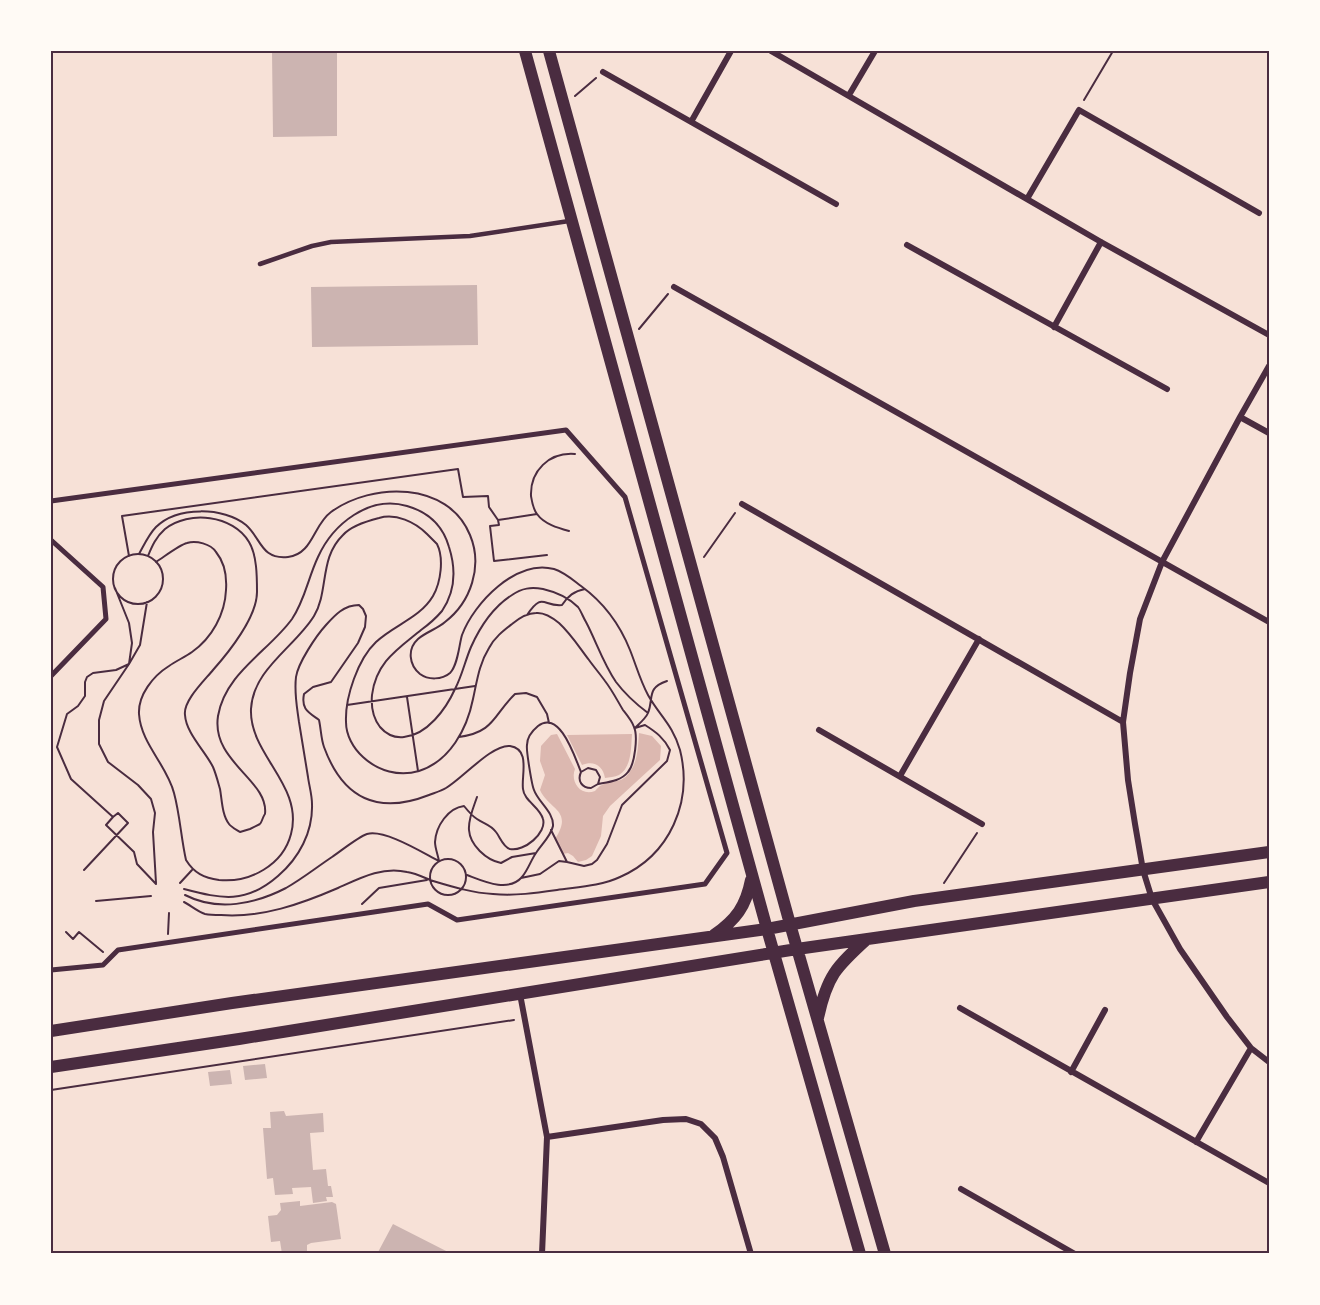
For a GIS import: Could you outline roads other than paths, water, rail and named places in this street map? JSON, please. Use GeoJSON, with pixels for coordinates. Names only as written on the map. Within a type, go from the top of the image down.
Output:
{"type":"FeatureCollection","features":[{"type":"Feature","properties":{"kind":"main road"},"geometry":{"type":"LineString","coordinates":[[525,51],[752,876],[860,1254]]}},
{"type":"Feature","properties":{"kind":"main road"},"geometry":{"type":"LineString","coordinates":[[549,51],[797,950],[885,1254]]}},
{"type":"Feature","properties":{"kind":"main road"},"geometry":{"type":"LineString","coordinates":[[51,1031],[232,1003],[767,929],[935,898],[1269,852]]}},
{"type":"Feature","properties":{"kind":"main road"},"geometry":{"type":"LineString","coordinates":[[712,936],[728,925],[742,908],[752,876]]}},
{"type":"Feature","properties":{"kind":"main road"},"geometry":{"type":"LineString","coordinates":[[51,1067],[867,939],[1269,882]]}},
{"type":"Feature","properties":{"kind":"main road"},"geometry":{"type":"LineString","coordinates":[[817,1019],[822,998],[832,975],[867,939]]}},
{"type":"Feature","properties":{"kind":"street"},"geometry":{"type":"LineString","coordinates":[[691,122],[731,51]]}},
{"type":"Feature","properties":{"kind":"street"},"geometry":{"type":"LineString","coordinates":[[771,51],[1101,242],[1269,335]]}},
{"type":"Feature","properties":{"kind":"street"},"geometry":{"type":"LineString","coordinates":[[849,96],[875,51]]}},
{"type":"Feature","properties":{"kind":"street"},"geometry":{"type":"LineString","coordinates":[[603,72],[836,204]]}},
{"type":"Feature","properties":{"kind":"street"},"geometry":{"type":"LineString","coordinates":[[1027,199],[1079,110],[1259,213]]}},
{"type":"Feature","properties":{"kind":"street"},"geometry":{"type":"LineString","coordinates":[[1054,327],[1101,242]]}},
{"type":"Feature","properties":{"kind":"street"},"geometry":{"type":"LineString","coordinates":[[907,245],[1167,389]]}},
{"type":"Feature","properties":{"kind":"street"},"geometry":{"type":"LineString","coordinates":[[674,287],[1269,622]]}},
{"type":"Feature","properties":{"kind":"street"},"geometry":{"type":"LineString","coordinates":[[1269,366],[1162,562],[1140,619],[1123,722],[1128,780],[1143,870],[1152,899],[1180,950],[1227,1017],[1251,1048],[1269,1062]]}},
{"type":"Feature","properties":{"kind":"street"},"geometry":{"type":"LineString","coordinates":[[1240,417],[1269,433]]}},
{"type":"Feature","properties":{"kind":"street"},"geometry":{"type":"LineString","coordinates":[[51,501],[566,430],[625,496],[727,853],[705,884],[457,920],[428,904],[118,950],[103,965],[51,970]]}},
{"type":"Feature","properties":{"kind":"street"},"geometry":{"type":"LineString","coordinates":[[742,504],[1123,722]]}},
{"type":"Feature","properties":{"kind":"street"},"geometry":{"type":"LineString","coordinates":[[51,540],[103,586],[106,619],[51,676]]}},
{"type":"Feature","properties":{"kind":"street"},"geometry":{"type":"LineString","coordinates":[[900,776],[979,639]]}},
{"type":"Feature","properties":{"kind":"street"},"geometry":{"type":"LineString","coordinates":[[819,730],[982,824]]}},
{"type":"Feature","properties":{"kind":"street"},"geometry":{"type":"LineString","coordinates":[[520,994],[547,1137],[542,1254]]}},
{"type":"Feature","properties":{"kind":"street"},"geometry":{"type":"LineString","coordinates":[[960,1008],[1269,1183]]}},
{"type":"Feature","properties":{"kind":"street"},"geometry":{"type":"LineString","coordinates":[[1071,1072],[1105,1010]]}},
{"type":"Feature","properties":{"kind":"street"},"geometry":{"type":"LineString","coordinates":[[1196,1142],[1251,1048]]}},
{"type":"Feature","properties":{"kind":"street"},"geometry":{"type":"LineString","coordinates":[[547,1137],[663,1120],[686,1119],[701,1124],[715,1138],[723,1157],[751,1254]]}},
{"type":"Feature","properties":{"kind":"street"},"geometry":{"type":"LineString","coordinates":[[962,1189],[1075,1254]]}},
{"type":"Feature","properties":{"kind":"lane"},"geometry":{"type":"LineString","coordinates":[[260,264],[312,246],[331,242],[470,236],[572,221]]}}]}
